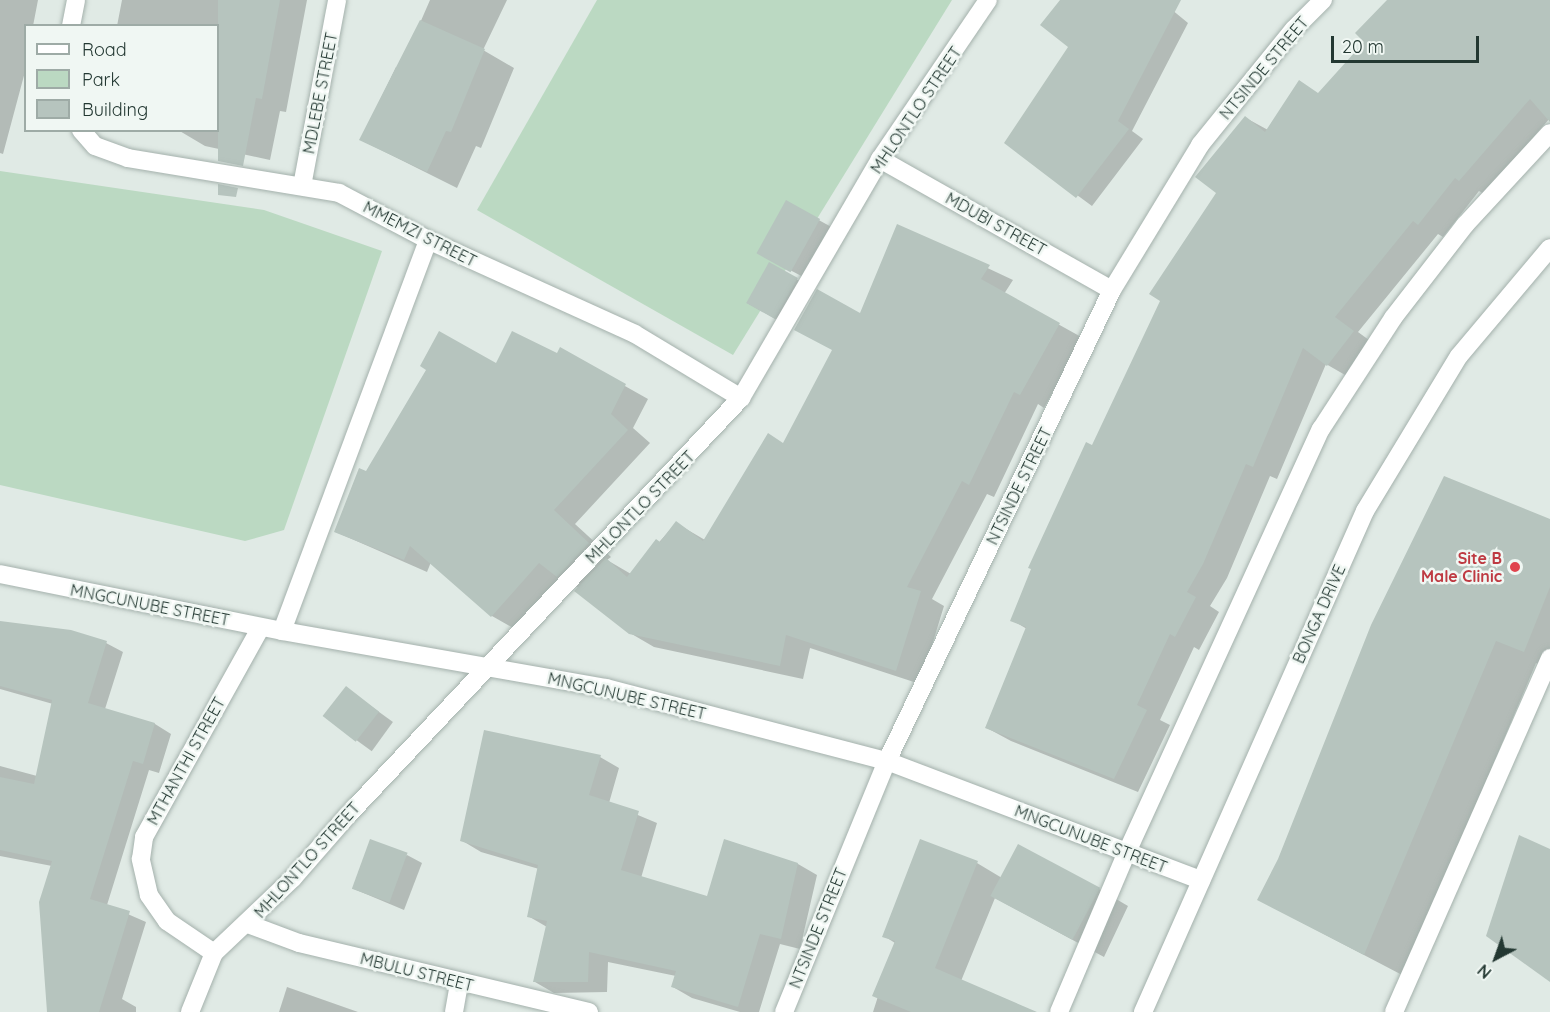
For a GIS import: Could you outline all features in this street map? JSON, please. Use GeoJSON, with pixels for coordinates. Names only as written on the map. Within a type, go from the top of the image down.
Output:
{"type":"FeatureCollection","features":[{"type":"Feature","properties":{"kind":"street"},"geometry":{"type":"LineString","coordinates":[[72,24],[76,0]]}},
{"type":"Feature","properties":{"kind":"street","name":"MDLEBE STREET"},"geometry":{"type":"LineString","coordinates":[[302,186],[337,0]]}},
{"type":"Feature","properties":{"kind":"street","name":"MHLONTLO STREET"},"geometry":{"type":"LineString","coordinates":[[214,953],[248,924],[741,398],[880,159],[988,0]]}},
{"type":"Feature","properties":{"kind":"street","name":"NTSINDE STREET"},"geometry":{"type":"LineString","coordinates":[[784,1012],[887,761],[1112,290],[1200,145],[1294,29],[1323,0]]}},
{"type":"Feature","properties":{"kind":"street","name":"MMEMZI STREET"},"geometry":{"type":"LineString","coordinates":[[83,132],[95,146],[128,158],[339,194],[428,240],[635,334],[741,398]]}},
{"type":"Feature","properties":{"kind":"street"},"geometry":{"type":"LineString","coordinates":[[1059,1012],[1127,852],[1321,429],[1393,318],[1465,225],[1550,133]]}},
{"type":"Feature","properties":{"kind":"street","name":"MDUBI STREET"},"geometry":{"type":"LineString","coordinates":[[880,159],[1112,290]]}},
{"type":"Feature","properties":{"kind":"street"},"geometry":{"type":"LineString","coordinates":[[282,631],[428,240]]}},
{"type":"Feature","properties":{"kind":"street","name":"BONGA DRIVE"},"geometry":{"type":"LineString","coordinates":[[1143,1012],[1365,512],[1459,356],[1550,248]]}},
{"type":"Feature","properties":{"kind":"street","name":"MNGCUNUBE STREET"},"geometry":{"type":"LineString","coordinates":[[0,574],[282,631],[606,688],[887,761],[1201,880]]}},
{"type":"Feature","properties":{"kind":"street","name":"MTHANTHI STREET"},"geometry":{"type":"LineString","coordinates":[[214,953],[167,921],[149,896],[141,859],[144,837],[261,627]]}},
{"type":"Feature","properties":{"kind":"street"},"geometry":{"type":"LineString","coordinates":[[1394,1012],[1550,658]]}},
{"type":"Feature","properties":{"kind":"street","name":"MBULU STREET"},"geometry":{"type":"LineString","coordinates":[[248,924],[298,943],[589,1012]]}},
{"type":"Feature","properties":{"kind":"street"},"geometry":{"type":"LineString","coordinates":[[190,1012],[214,953]]}},
{"type":"Feature","properties":{"kind":"street"},"geometry":{"type":"LineString","coordinates":[[454,1012],[459,982]]}},
{"type":"Feature","properties":{"kind":"green space"},"geometry":{"type":"Polygon","coordinates":[[[597,0],[952,0],[733,355],[477,210],[597,0]]]}},
{"type":"Feature","properties":{"kind":"green space"},"geometry":{"type":"Polygon","coordinates":[[[0,171],[264,210],[382,251],[284,530],[245,541],[0,485],[0,171]]]}},
{"type":"Feature","properties":{"kind":"building"},"geometry":{"type":"Polygon","coordinates":[[[218,0],[280,0],[262,99],[256,98],[243,166],[218,161],[218,0]]]}},
{"type":"Feature","properties":{"kind":"building"},"geometry":{"type":"Polygon","coordinates":[[[1060,0],[1181,0],[1118,121],[1129,129],[1076,198],[1004,143],[1068,47],[1040,25],[1060,0]]]}},
{"type":"Feature","properties":{"kind":"building"},"geometry":{"type":"Polygon","coordinates":[[[1387,0],[1550,0],[1550,122],[1530,99],[1459,181],[1455,178],[1418,225],[1413,221],[1335,317],[1354,331],[1327,366],[1303,348],[1253,467],[1246,464],[1203,564],[1187,592],[1196,597],[1175,637],[1170,634],[1137,705],[1147,710],[1114,779],[985,728],[1026,627],[1010,621],[1031,569],[1028,568],[1086,442],[1092,445],[1160,301],[1149,294],[1216,193],[1195,177],[1245,116],[1265,132],[1299,80],[1318,93],[1364,42],[1355,33],[1387,0]]]}},
{"type":"Feature","properties":{"kind":"building"},"geometry":{"type":"Polygon","coordinates":[[[420,20],[485,49],[451,132],[446,131],[427,172],[359,140],[420,20]]]}},
{"type":"Feature","properties":{"kind":"building"},"geometry":{"type":"Polygon","coordinates":[[[218,184],[238,188],[236,197],[218,195],[218,184]]]}},
{"type":"Feature","properties":{"kind":"building"},"geometry":{"type":"Polygon","coordinates":[[[786,200],[820,219],[791,272],[756,253],[786,200]]]}},
{"type":"Feature","properties":{"kind":"building"},"geometry":{"type":"Polygon","coordinates":[[[897,224],[990,265],[981,279],[1060,323],[1020,395],[1014,392],[969,485],[962,481],[907,587],[921,591],[896,671],[786,635],[780,666],[629,634],[574,591],[606,558],[627,577],[656,539],[660,542],[676,521],[703,541],[768,433],[783,443],[832,350],[794,330],[817,289],[860,313],[897,224]]]}},
{"type":"Feature","properties":{"kind":"building"},"geometry":{"type":"Polygon","coordinates":[[[769,262],[798,278],[775,319],[746,303],[769,262]]]}},
{"type":"Feature","properties":{"kind":"building"},"geometry":{"type":"Polygon","coordinates":[[[439,331],[496,363],[512,331],[557,353],[560,347],[626,384],[611,414],[628,430],[554,510],[589,543],[557,577],[539,563],[491,617],[410,546],[404,560],[334,532],[359,468],[366,471],[426,370],[420,366],[439,331]]]}},
{"type":"Feature","properties":{"kind":"building"},"geometry":{"type":"Polygon","coordinates":[[[1444,476],[1550,519],[1550,587],[1524,652],[1496,641],[1364,955],[1257,900],[1278,859],[1371,625],[1444,476]]]}},
{"type":"Feature","properties":{"kind":"building"},"geometry":{"type":"Polygon","coordinates":[[[0,621],[71,630],[107,641],[88,703],[155,723],[143,764],[133,761],[90,899],[130,911],[99,1012],[47,1012],[39,902],[52,861],[0,850],[0,777],[34,784],[52,700],[0,686],[0,621]]]}},
{"type":"Feature","properties":{"kind":"building"},"geometry":{"type":"Polygon","coordinates":[[[346,686],[379,712],[356,742],[323,716],[346,686]]]}},
{"type":"Feature","properties":{"kind":"building"},"geometry":{"type":"Polygon","coordinates":[[[484,730],[601,755],[589,795],[639,811],[621,870],[707,896],[724,839],[798,863],[781,939],[760,934],[738,1007],[671,987],[676,971],[589,952],[588,982],[533,982],[547,921],[527,917],[538,865],[460,841],[484,730]]]}},
{"type":"Feature","properties":{"kind":"building"},"geometry":{"type":"Polygon","coordinates":[[[1519,835],[1550,849],[1550,982],[1486,936],[1519,835]]]}},
{"type":"Feature","properties":{"kind":"building"},"geometry":{"type":"Polygon","coordinates":[[[370,839],[408,853],[389,902],[352,889],[370,839]]]}},
{"type":"Feature","properties":{"kind":"building"},"geometry":{"type":"Polygon","coordinates":[[[920,839],[978,861],[935,968],[1037,1012],[911,1012],[872,996],[895,941],[882,937],[920,839]]]}},
{"type":"Feature","properties":{"kind":"building"},"geometry":{"type":"Polygon","coordinates":[[[1018,844],[1100,888],[1072,940],[990,896],[1018,844]]]}},
{"type":"Feature","properties":{"kind":"place","name":"Site B Male Clinic"},"geometry":{"type":"Point","coordinates":[1515,567]}}]}
